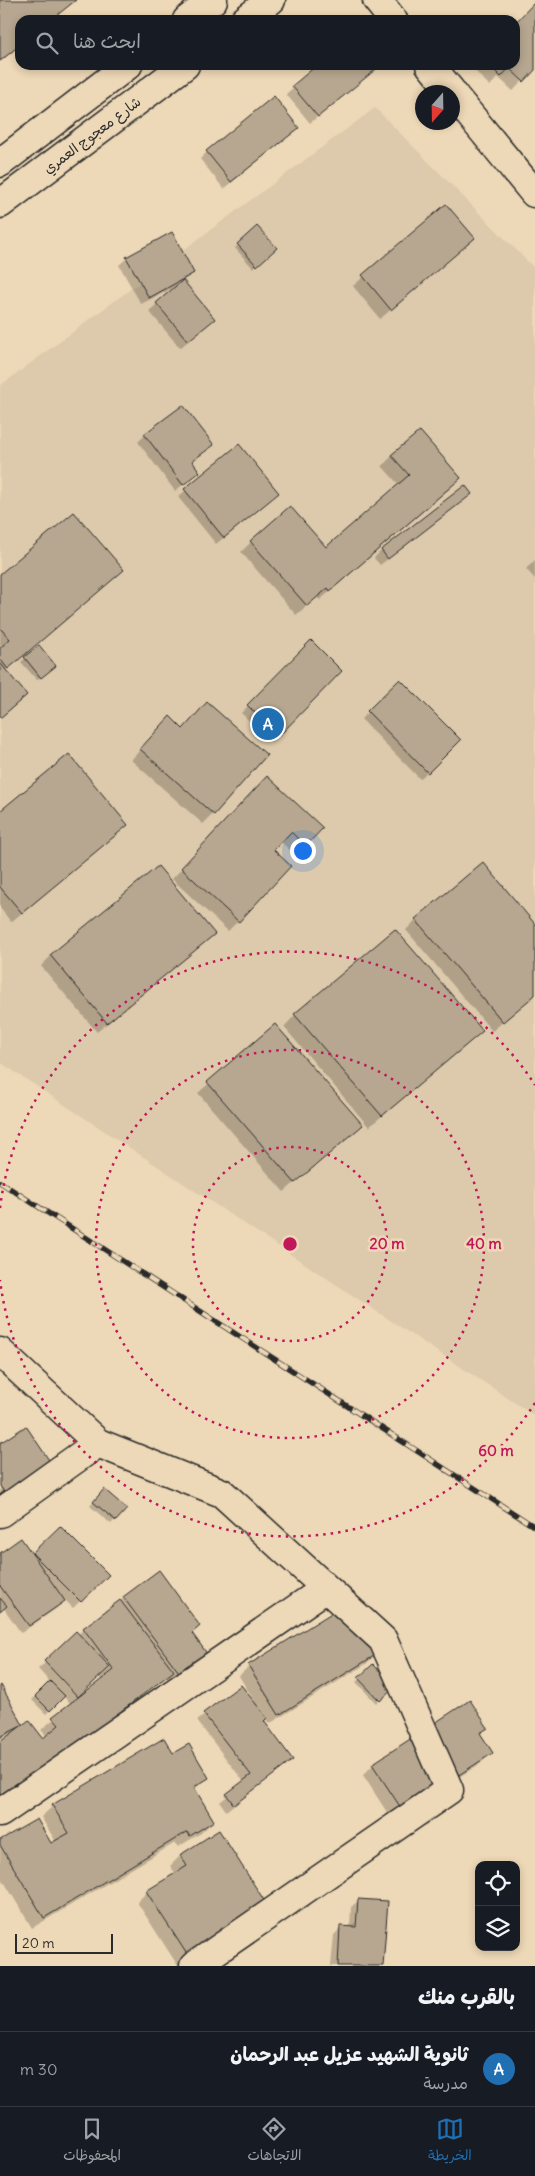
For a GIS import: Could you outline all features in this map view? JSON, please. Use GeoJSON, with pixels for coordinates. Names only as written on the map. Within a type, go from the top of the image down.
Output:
{"type":"FeatureCollection","features":[{"type":"Feature","properties":{"kind":"street"},"geometry":{"type":"LineString","coordinates":[[194,15],[213,0]]}},
{"type":"Feature","properties":{"kind":"street"},"geometry":{"type":"LineString","coordinates":[[252,15],[271,0]]}},
{"type":"Feature","properties":{"kind":"street"},"geometry":{"type":"LineString","coordinates":[[377,0],[389,15]]}},
{"type":"Feature","properties":{"kind":"street"},"geometry":{"type":"LineString","coordinates":[[0,163],[121,70]]}},
{"type":"Feature","properties":{"kind":"street","name":"شارع معجوج العمري"},"geometry":{"type":"LineString","coordinates":[[0,204],[178,70]]}},
{"type":"Feature","properties":{"kind":"street"},"geometry":{"type":"LineString","coordinates":[[434,70],[446,85]]}},
{"type":"Feature","properties":{"kind":"street"},"geometry":{"type":"LineString","coordinates":[[460,103],[534,192]]}},
{"type":"Feature","properties":{"kind":"street"},"geometry":{"type":"LineString","coordinates":[[0,1352],[98,1443],[222,1493],[382,1640],[449,1790],[194,1966]]}},
{"type":"Feature","properties":{"kind":"street"},"geometry":{"type":"LineString","coordinates":[[0,1513],[98,1443]]}},
{"type":"Feature","properties":{"kind":"street"},"geometry":{"type":"LineString","coordinates":[[0,1813],[325,1589]]}},
{"type":"Feature","properties":{"kind":"shaded area"},"geometry":{"type":"Polygon","coordinates":[[[375,108],[535,269],[535,1416],[0,1062],[0,386],[375,108]]]}},
{"type":"Feature","properties":{"kind":"building"},"geometry":{"type":"Polygon","coordinates":[[[0,0],[76,0],[57,15],[15,15],[15,49],[0,61],[0,0]]]}},
{"type":"Feature","properties":{"kind":"building"},"geometry":{"type":"Polygon","coordinates":[[[535,2],[535,70],[524,82],[511,70],[520,70],[520,18],[535,2]]]}},
{"type":"Feature","properties":{"kind":"building"},"geometry":{"type":"Polygon","coordinates":[[[311,70],[375,70],[318,117],[292,86],[311,70]]]}},
{"type":"Feature","properties":{"kind":"building"},"geometry":{"type":"Polygon","coordinates":[[[494,70],[507,70],[501,77],[494,70]]]}},
{"type":"Feature","properties":{"kind":"building"},"geometry":{"type":"Polygon","coordinates":[[[274,96],[299,128],[231,182],[206,151],[274,96]]]}},
{"type":"Feature","properties":{"kind":"building"},"geometry":{"type":"Polygon","coordinates":[[[446,204],[475,238],[391,310],[362,275],[446,204]]]}},
{"type":"Feature","properties":{"kind":"building"},"geometry":{"type":"Polygon","coordinates":[[[257,226],[277,248],[257,266],[237,244],[257,226]]]}},
{"type":"Feature","properties":{"kind":"building"},"geometry":{"type":"Polygon","coordinates":[[[172,232],[194,273],[149,298],[126,257],[172,232]]]}},
{"type":"Feature","properties":{"kind":"building"},"geometry":{"type":"Polygon","coordinates":[[[183,280],[215,319],[188,341],[156,303],[183,280]]]}},
{"type":"Feature","properties":{"kind":"building"},"geometry":{"type":"Polygon","coordinates":[[[183,405],[214,445],[192,461],[200,472],[183,485],[144,434],[183,405]]]}},
{"type":"Feature","properties":{"kind":"building"},"geometry":{"type":"Polygon","coordinates":[[[420,431],[461,478],[330,591],[328,588],[307,606],[250,541],[290,506],[326,547],[409,475],[391,455],[420,431]]]}},
{"type":"Feature","properties":{"kind":"building"},"geometry":{"type":"Polygon","coordinates":[[[239,444],[279,493],[224,538],[184,489],[239,444]]]}},
{"type":"Feature","properties":{"kind":"building"},"geometry":{"type":"Polygon","coordinates":[[[465,485],[472,494],[388,559],[381,550],[465,485]]]}},
{"type":"Feature","properties":{"kind":"building"},"geometry":{"type":"Polygon","coordinates":[[[74,512],[124,570],[8,669],[0,659],[0,648],[10,639],[0,628],[0,574],[74,512]]]}},
{"type":"Feature","properties":{"kind":"building"},"geometry":{"type":"Polygon","coordinates":[[[311,640],[342,671],[279,736],[247,705],[311,640]]]}},
{"type":"Feature","properties":{"kind":"building"},"geometry":{"type":"Polygon","coordinates":[[[39,645],[56,666],[41,678],[24,657],[39,645]]]}},
{"type":"Feature","properties":{"kind":"building"},"geometry":{"type":"Polygon","coordinates":[[[0,663],[27,695],[0,718],[0,663]]]}},
{"type":"Feature","properties":{"kind":"building"},"geometry":{"type":"Polygon","coordinates":[[[400,679],[461,740],[428,773],[367,711],[400,679]]]}},
{"type":"Feature","properties":{"kind":"building"},"geometry":{"type":"Polygon","coordinates":[[[207,702],[267,755],[214,815],[140,749],[170,716],[183,729],[207,702]]]}},
{"type":"Feature","properties":{"kind":"building"},"geometry":{"type":"Polygon","coordinates":[[[69,754],[128,825],[22,913],[0,887],[0,811],[69,754]]]}},
{"type":"Feature","properties":{"kind":"building"},"geometry":{"type":"Polygon","coordinates":[[[267,776],[323,828],[306,846],[291,832],[274,850],[291,866],[239,922],[181,868],[267,776]]]}},
{"type":"Feature","properties":{"kind":"building"},"geometry":{"type":"Polygon","coordinates":[[[483,862],[535,924],[535,995],[503,1022],[415,919],[483,862]]]}},
{"type":"Feature","properties":{"kind":"building"},"geometry":{"type":"Polygon","coordinates":[[[158,866],[215,934],[107,1023],[50,955],[158,866]]]}},
{"type":"Feature","properties":{"kind":"building"},"geometry":{"type":"Polygon","coordinates":[[[395,929],[483,1031],[382,1116],[294,1014],[395,929]]]}},
{"type":"Feature","properties":{"kind":"building"},"geometry":{"type":"Polygon","coordinates":[[[275,1024],[363,1125],[295,1183],[207,1082],[275,1024]]]}},
{"type":"Feature","properties":{"kind":"building"},"geometry":{"type":"Polygon","coordinates":[[[26,1426],[57,1472],[11,1502],[0,1486],[0,1443],[26,1426]]]}},
{"type":"Feature","properties":{"kind":"building"},"geometry":{"type":"Polygon","coordinates":[[[104,1489],[127,1509],[116,1521],[93,1502],[104,1489]]]}},
{"type":"Feature","properties":{"kind":"building"},"geometry":{"type":"Polygon","coordinates":[[[60,1526],[109,1575],[81,1602],[32,1553],[60,1526]]]}},
{"type":"Feature","properties":{"kind":"building"},"geometry":{"type":"Polygon","coordinates":[[[21,1538],[65,1601],[29,1626],[0,1586],[0,1553],[21,1538]]]}},
{"type":"Feature","properties":{"kind":"building"},"geometry":{"type":"Polygon","coordinates":[[[159,1570],[200,1626],[192,1633],[208,1655],[181,1675],[123,1597],[159,1570]]]}},
{"type":"Feature","properties":{"kind":"building"},"geometry":{"type":"Polygon","coordinates":[[[0,1598],[7,1606],[0,1612],[0,1598]]]}},
{"type":"Feature","properties":{"kind":"building"},"geometry":{"type":"Polygon","coordinates":[[[120,1600],[174,1671],[0,1803],[0,1742],[29,1720],[43,1738],[59,1725],[52,1717],[114,1670],[83,1628],[120,1600]]]}},
{"type":"Feature","properties":{"kind":"building"},"geometry":{"type":"Polygon","coordinates":[[[346,1604],[377,1654],[279,1715],[248,1665],[346,1604]]]}},
{"type":"Feature","properties":{"kind":"building"},"geometry":{"type":"Polygon","coordinates":[[[76,1631],[110,1667],[78,1697],[44,1661],[76,1631]]]}},
{"type":"Feature","properties":{"kind":"building"},"geometry":{"type":"Polygon","coordinates":[[[373,1664],[395,1687],[380,1701],[358,1678],[373,1664]]]}},
{"type":"Feature","properties":{"kind":"building"},"geometry":{"type":"Polygon","coordinates":[[[50,1681],[65,1696],[50,1711],[35,1696],[50,1681]]]}},
{"type":"Feature","properties":{"kind":"building"},"geometry":{"type":"Polygon","coordinates":[[[241,1685],[267,1718],[264,1721],[293,1760],[234,1805],[226,1794],[251,1775],[203,1713],[241,1685]]]}},
{"type":"Feature","properties":{"kind":"building"},"geometry":{"type":"Polygon","coordinates":[[[0,1686],[23,1725],[0,1737],[0,1686]]]}},
{"type":"Feature","properties":{"kind":"building"},"geometry":{"type":"Polygon","coordinates":[[[470,1700],[488,1728],[480,1733],[493,1753],[403,1811],[372,1764],[470,1700]]]}},
{"type":"Feature","properties":{"kind":"building"},"geometry":{"type":"Polygon","coordinates":[[[164,1738],[173,1753],[189,1744],[209,1778],[194,1787],[214,1821],[190,1836],[187,1832],[44,1918],[0,1845],[0,1840],[37,1819],[51,1843],[69,1833],[52,1805],[164,1738]]]}},
{"type":"Feature","properties":{"kind":"building"},"geometry":{"type":"Polygon","coordinates":[[[219,1830],[269,1908],[190,1959],[146,1891],[187,1866],[180,1855],[219,1830]]]}},
{"type":"Feature","properties":{"kind":"building"},"geometry":{"type":"Polygon","coordinates":[[[358,1899],[388,1901],[383,1966],[338,1966],[340,1926],[356,1927],[358,1899]]]}},
{"type":"Feature","properties":{"kind":"railway"},"geometry":{"type":"LineString","coordinates":[[0,1182],[535,1527]]}},
{"type":"Feature","properties":{"kind":"place","name":"ثانوية الشهيد عزيل عبد الرحمان"},"geometry":{"type":"Point","coordinates":[268,724]}}]}
